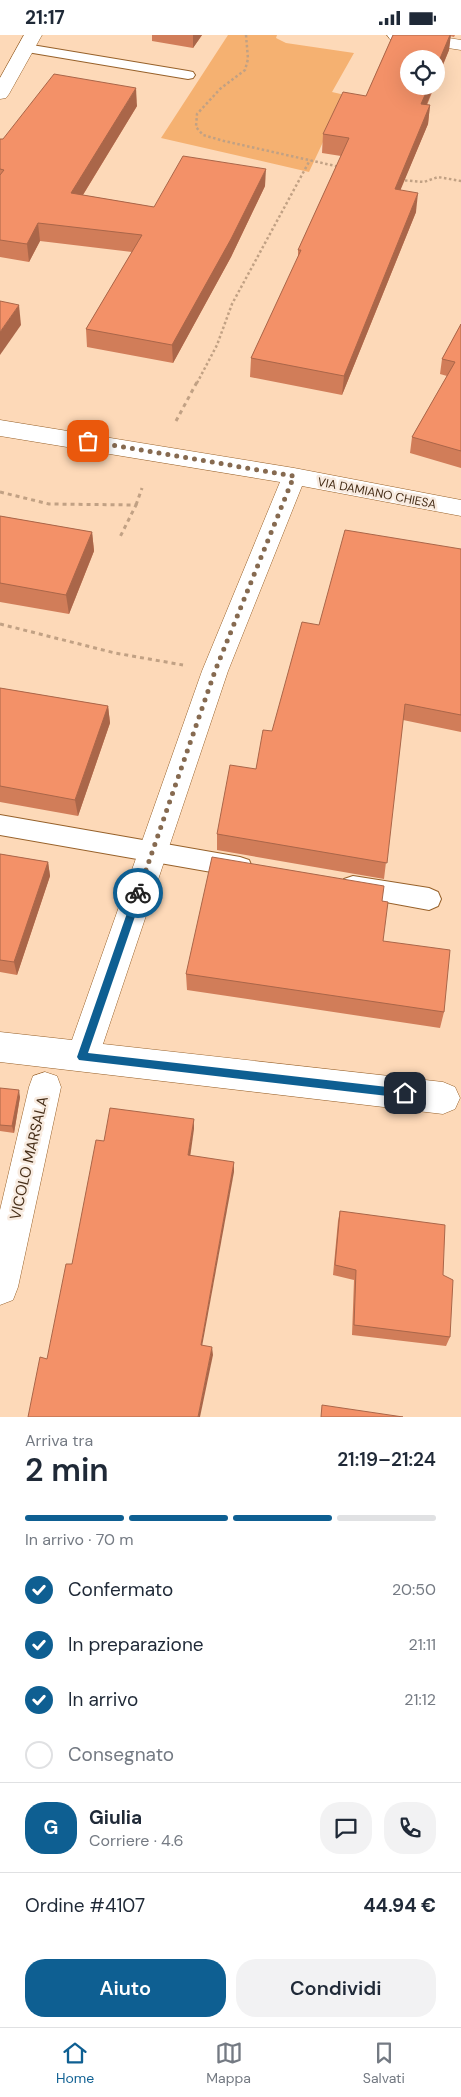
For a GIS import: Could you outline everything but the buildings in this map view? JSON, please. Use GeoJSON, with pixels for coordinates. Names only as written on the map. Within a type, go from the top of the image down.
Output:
{"type":"FeatureCollection","features":[{"type":"Feature","properties":{"kind":"street"},"geometry":{"type":"LineString","coordinates":[[396,35],[461,45]]}},
{"type":"Feature","properties":{"kind":"street"},"geometry":{"type":"LineString","coordinates":[[0,94],[30,41]]}},
{"type":"Feature","properties":{"kind":"street","name":"VIA DAMIANO CHIESA"},"geometry":{"type":"LineString","coordinates":[[0,427],[294,476],[461,508]]}},
{"type":"Feature","properties":{"kind":"street"},"geometry":{"type":"LineString","coordinates":[[82,1057],[215,671],[294,476]]}},
{"type":"Feature","properties":{"kind":"street"},"geometry":{"type":"LineString","coordinates":[[0,1047],[443,1097]]}},
{"type":"Feature","properties":{"kind":"street","name":"VICOLO MARSALA"},"geometry":{"type":"LineString","coordinates":[[0,1287],[45,1087]]}},
{"type":"Feature","properties":{"kind":"lane"},"geometry":{"type":"LineString","coordinates":[[30,41],[188,75]]}},
{"type":"Feature","properties":{"kind":"lane"},"geometry":{"type":"LineString","coordinates":[[0,825],[257,870]]}},
{"type":"Feature","properties":{"kind":"lane"},"geometry":{"type":"LineString","coordinates":[[333,883],[428,899]]}},
{"type":"Feature","properties":{"kind":"path"},"geometry":{"type":"LineString","coordinates":[[246,35],[248,59],[245,70],[220,89],[197,114],[196,127],[203,135],[210,137],[349,169]]}},
{"type":"Feature","properties":{"kind":"path"},"geometry":{"type":"LineString","coordinates":[[176,421],[217,345],[232,304],[272,233],[286,201],[310,160]]}},
{"type":"Feature","properties":{"kind":"path"},"geometry":{"type":"LineString","coordinates":[[397,180],[424,182],[438,177],[461,181]]}},
{"type":"Feature","properties":{"kind":"path"},"geometry":{"type":"LineString","coordinates":[[120,537],[142,488]]}},
{"type":"Feature","properties":{"kind":"path"},"geometry":{"type":"LineString","coordinates":[[0,492],[49,504],[136,505]]}},
{"type":"Feature","properties":{"kind":"path"},"geometry":{"type":"LineString","coordinates":[[0,624],[115,653],[215,671]]}},
{"type":"Feature","properties":{"kind":"shaded area"},"geometry":{"type":"Polygon","coordinates":[[[228,35],[277,35],[276,38],[286,43],[354,53],[332,92],[345,95],[309,172],[161,138],[228,35]]]}},
{"type":"Feature","properties":{"kind":"way so far"},"geometry":{"type":"LineString","coordinates":[[88,441],[294,476],[215,671],[138,893]]}},
{"type":"Feature","properties":{"kind":"route"},"geometry":{"type":"LineString","coordinates":[[138,893],[82,1057],[405,1093]]}}]}
